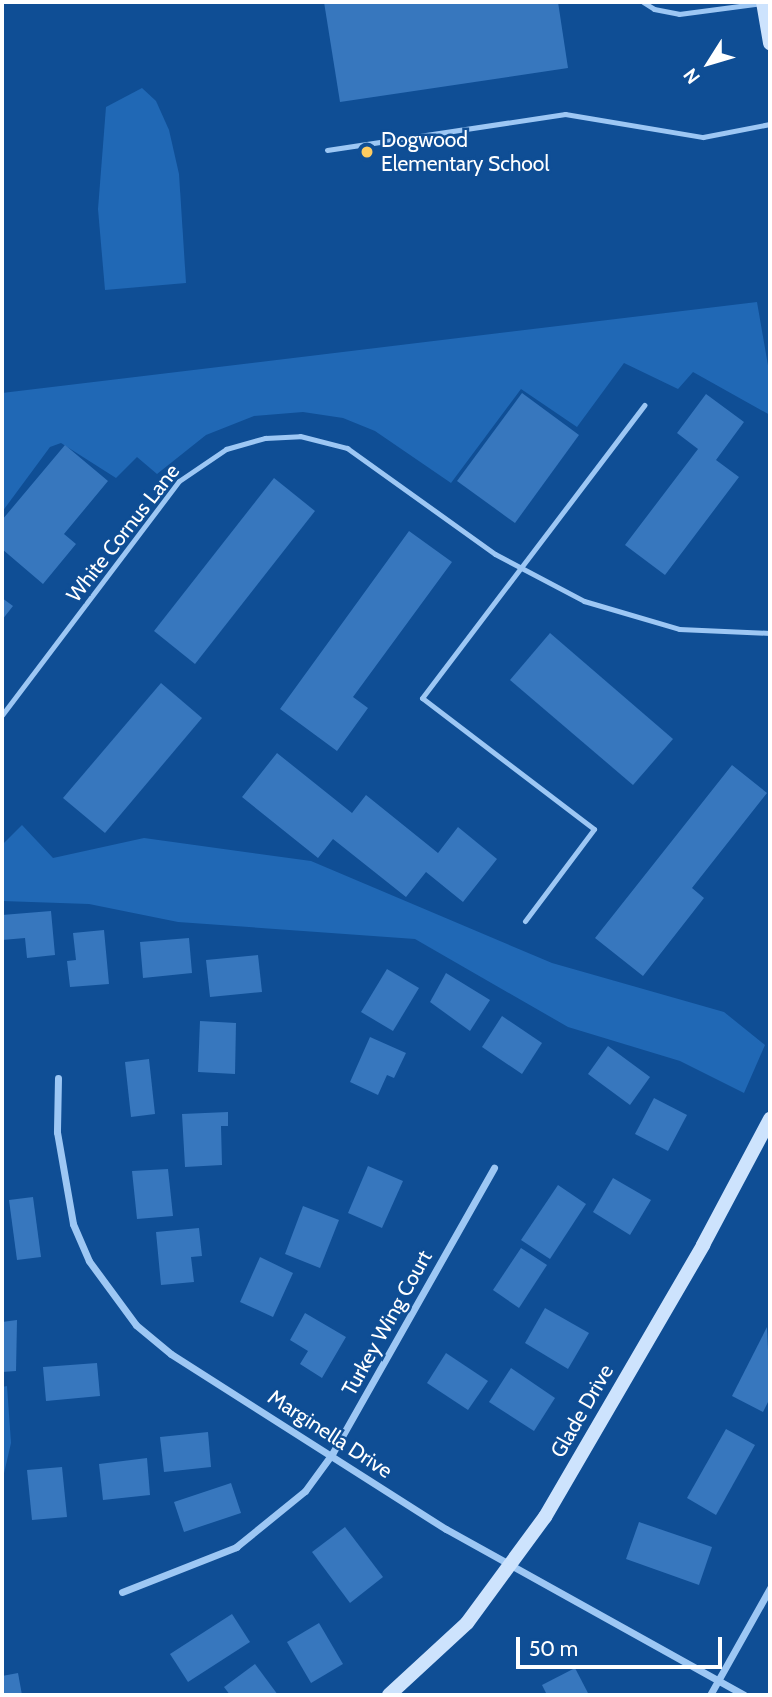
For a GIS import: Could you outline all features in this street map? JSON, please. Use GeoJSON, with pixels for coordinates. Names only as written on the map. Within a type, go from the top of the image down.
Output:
{"type":"FeatureCollection","features":[{"type":"Feature","properties":{"kind":"street"},"geometry":{"type":"LineString","coordinates":[[763,2],[770,43]]}},
{"type":"Feature","properties":{"kind":"street","name":"Marginella Drive"},"geometry":{"type":"LineString","coordinates":[[58,1079],[57,1132],[62,1181],[73,1224],[111,1295],[171,1354],[511,1567],[744,1695]]}},
{"type":"Feature","properties":{"kind":"street","name":"Glade Drive"},"geometry":{"type":"LineString","coordinates":[[389,1695],[467,1623],[511,1567],[545,1517],[703,1245],[770,1119]]}},
{"type":"Feature","properties":{"kind":"street","name":"Turkey Wing Court"},"geometry":{"type":"LineString","coordinates":[[122,1592],[236,1547],[305,1490],[332,1454],[494,1168]]}},
{"type":"Feature","properties":{"kind":"street"},"geometry":{"type":"LineString","coordinates":[[710,1695],[770,1588]]}},
{"type":"Feature","properties":{"kind":"lane"},"geometry":{"type":"LineString","coordinates":[[643,2],[654,9],[679,14],[763,2]]}},
{"type":"Feature","properties":{"kind":"lane"},"geometry":{"type":"LineString","coordinates":[[327,150],[565,114],[703,137],[770,124]]}},
{"type":"Feature","properties":{"kind":"lane"},"geometry":{"type":"LineString","coordinates":[[525,921],[594,828],[422,698],[644,405]]}},
{"type":"Feature","properties":{"kind":"lane","name":"White Cornus Lane"},"geometry":{"type":"LineString","coordinates":[[2,715],[174,486],[202,462],[239,444],[300,436],[348,448],[495,554],[584,601],[679,629],[770,633]]}},
{"type":"Feature","properties":{"kind":"shaded area"},"geometry":{"type":"Polygon","coordinates":[[[142,88],[156,101],[169,130],[179,174],[186,283],[105,290],[98,209],[106,107],[142,88]]]}},
{"type":"Feature","properties":{"kind":"shaded area"},"geometry":{"type":"Polygon","coordinates":[[[757,302],[770,377],[770,415],[693,372],[678,389],[624,363],[577,427],[521,389],[451,483],[375,431],[343,418],[303,412],[254,416],[206,435],[157,474],[137,457],[116,478],[61,443],[50,447],[2,512],[2,393],[757,302]]]}},
{"type":"Feature","properties":{"kind":"shaded area"},"geometry":{"type":"Polygon","coordinates":[[[22,825],[53,858],[144,838],[311,861],[552,963],[724,1012],[765,1045],[744,1093],[680,1061],[568,1027],[415,939],[178,922],[89,904],[2,901],[2,845],[22,825]]]}},
{"type":"Feature","properties":{"kind":"shaded area"},"geometry":{"type":"Polygon","coordinates":[[[7,1386],[11,1443],[2,1482],[2,1387],[7,1386]]]}},
{"type":"Feature","properties":{"kind":"building"},"geometry":{"type":"Polygon","coordinates":[[[324,2],[558,2],[568,68],[340,102],[324,2]]]}},
{"type":"Feature","properties":{"kind":"building"},"geometry":{"type":"Polygon","coordinates":[[[522,393],[579,435],[515,523],[457,481],[522,393]]]}},
{"type":"Feature","properties":{"kind":"building"},"geometry":{"type":"Polygon","coordinates":[[[706,394],[744,422],[716,460],[739,477],[665,575],[625,545],[698,449],[677,433],[706,394]]]}},
{"type":"Feature","properties":{"kind":"building"},"geometry":{"type":"Polygon","coordinates":[[[65,445],[108,481],[64,534],[76,544],[43,584],[2,549],[2,520],[65,445]]]}},
{"type":"Feature","properties":{"kind":"building"},"geometry":{"type":"Polygon","coordinates":[[[274,478],[315,511],[195,664],[154,631],[274,478]]]}},
{"type":"Feature","properties":{"kind":"building"},"geometry":{"type":"Polygon","coordinates":[[[409,531],[452,562],[353,697],[368,708],[337,751],[280,709],[409,531]]]}},
{"type":"Feature","properties":{"kind":"building"},"geometry":{"type":"Polygon","coordinates":[[[2,598],[13,606],[2,620],[2,598]]]}},
{"type":"Feature","properties":{"kind":"building"},"geometry":{"type":"Polygon","coordinates":[[[550,633],[673,739],[633,785],[510,680],[550,633]]]}},
{"type":"Feature","properties":{"kind":"building"},"geometry":{"type":"Polygon","coordinates":[[[161,683],[202,718],[105,833],[63,798],[161,683]]]}},
{"type":"Feature","properties":{"kind":"building"},"geometry":{"type":"Polygon","coordinates":[[[277,753],[352,813],[366,795],[438,853],[458,827],[497,859],[463,902],[426,872],[406,897],[333,839],[318,858],[242,797],[277,753]]]}},
{"type":"Feature","properties":{"kind":"building"},"geometry":{"type":"Polygon","coordinates":[[[732,765],[767,793],[692,888],[704,898],[643,976],[595,938],[732,765]]]}},
{"type":"Feature","properties":{"kind":"building"},"geometry":{"type":"Polygon","coordinates":[[[51,911],[55,955],[27,958],[25,938],[2,940],[2,915],[51,911]]]}},
{"type":"Feature","properties":{"kind":"building"},"geometry":{"type":"Polygon","coordinates":[[[104,930],[109,984],[70,987],[67,961],[76,960],[73,933],[104,930]]]}},
{"type":"Feature","properties":{"kind":"building"},"geometry":{"type":"Polygon","coordinates":[[[189,938],[192,973],[143,978],[140,942],[189,938]]]}},
{"type":"Feature","properties":{"kind":"building"},"geometry":{"type":"Polygon","coordinates":[[[258,955],[262,992],[210,997],[206,960],[258,955]]]}},
{"type":"Feature","properties":{"kind":"building"},"geometry":{"type":"Polygon","coordinates":[[[387,969],[419,988],[393,1031],[361,1012],[387,969]]]}},
{"type":"Feature","properties":{"kind":"building"},"geometry":{"type":"Polygon","coordinates":[[[446,973],[490,1000],[470,1031],[430,1002],[446,973]]]}},
{"type":"Feature","properties":{"kind":"building"},"geometry":{"type":"Polygon","coordinates":[[[502,1016],[542,1043],[522,1074],[482,1047],[502,1016]]]}},
{"type":"Feature","properties":{"kind":"building"},"geometry":{"type":"Polygon","coordinates":[[[200,1021],[236,1023],[235,1074],[198,1072],[200,1021]]]}},
{"type":"Feature","properties":{"kind":"building"},"geometry":{"type":"Polygon","coordinates":[[[370,1037],[406,1053],[394,1078],[387,1075],[378,1095],[350,1082],[370,1037]]]}},
{"type":"Feature","properties":{"kind":"building"},"geometry":{"type":"Polygon","coordinates":[[[608,1046],[650,1077],[630,1105],[588,1074],[608,1046]]]}},
{"type":"Feature","properties":{"kind":"building"},"geometry":{"type":"Polygon","coordinates":[[[149,1059],[155,1114],[131,1117],[125,1062],[149,1059]]]}},
{"type":"Feature","properties":{"kind":"building"},"geometry":{"type":"Polygon","coordinates":[[[654,1098],[687,1115],[668,1151],[635,1134],[654,1098]]]}},
{"type":"Feature","properties":{"kind":"building"},"geometry":{"type":"Polygon","coordinates":[[[228,1112],[228,1126],[221,1126],[222,1165],[185,1167],[182,1114],[228,1112]]]}},
{"type":"Feature","properties":{"kind":"building"},"geometry":{"type":"Polygon","coordinates":[[[368,1166],[403,1181],[382,1228],[348,1213],[368,1166]]]}},
{"type":"Feature","properties":{"kind":"building"},"geometry":{"type":"Polygon","coordinates":[[[168,1169],[173,1216],[137,1219],[132,1171],[168,1169]]]}},
{"type":"Feature","properties":{"kind":"building"},"geometry":{"type":"Polygon","coordinates":[[[613,1178],[651,1200],[630,1235],[593,1212],[613,1178]]]}},
{"type":"Feature","properties":{"kind":"building"},"geometry":{"type":"Polygon","coordinates":[[[558,1185],[586,1204],[550,1259],[521,1240],[558,1185]]]}},
{"type":"Feature","properties":{"kind":"building"},"geometry":{"type":"Polygon","coordinates":[[[33,1197],[41,1257],[17,1260],[9,1200],[33,1197]]]}},
{"type":"Feature","properties":{"kind":"building"},"geometry":{"type":"Polygon","coordinates":[[[303,1206],[339,1220],[320,1268],[285,1254],[303,1206]]]}},
{"type":"Feature","properties":{"kind":"building"},"geometry":{"type":"Polygon","coordinates":[[[199,1228],[202,1256],[191,1257],[194,1282],[161,1285],[156,1232],[199,1228]]]}},
{"type":"Feature","properties":{"kind":"building"},"geometry":{"type":"Polygon","coordinates":[[[521,1248],[547,1265],[519,1308],[493,1290],[521,1248]]]}},
{"type":"Feature","properties":{"kind":"building"},"geometry":{"type":"Polygon","coordinates":[[[260,1257],[293,1273],[273,1317],[240,1302],[260,1257]]]}},
{"type":"Feature","properties":{"kind":"building"},"geometry":{"type":"Polygon","coordinates":[[[545,1308],[589,1333],[568,1369],[525,1343],[545,1308]]]}},
{"type":"Feature","properties":{"kind":"building"},"geometry":{"type":"Polygon","coordinates":[[[305,1313],[346,1337],[322,1378],[300,1364],[308,1351],[290,1340],[305,1313]]]}},
{"type":"Feature","properties":{"kind":"building"},"geometry":{"type":"Polygon","coordinates":[[[17,1320],[16,1371],[2,1372],[2,1322],[17,1320]]]}},
{"type":"Feature","properties":{"kind":"building"},"geometry":{"type":"Polygon","coordinates":[[[767,1327],[770,1398],[763,1412],[732,1396],[767,1327]]]}},
{"type":"Feature","properties":{"kind":"building"},"geometry":{"type":"Polygon","coordinates":[[[446,1353],[488,1381],[468,1410],[427,1383],[446,1353]]]}},
{"type":"Feature","properties":{"kind":"building"},"geometry":{"type":"Polygon","coordinates":[[[97,1363],[100,1396],[46,1401],[43,1367],[97,1363]]]}},
{"type":"Feature","properties":{"kind":"building"},"geometry":{"type":"Polygon","coordinates":[[[511,1368],[555,1398],[534,1431],[489,1402],[511,1368]]]}},
{"type":"Feature","properties":{"kind":"building"},"geometry":{"type":"Polygon","coordinates":[[[726,1429],[755,1445],[716,1515],[687,1498],[726,1429]]]}},
{"type":"Feature","properties":{"kind":"building"},"geometry":{"type":"Polygon","coordinates":[[[208,1432],[211,1467],[164,1472],[160,1437],[208,1432]]]}},
{"type":"Feature","properties":{"kind":"building"},"geometry":{"type":"Polygon","coordinates":[[[147,1458],[150,1495],[103,1500],[99,1464],[147,1458]]]}},
{"type":"Feature","properties":{"kind":"building"},"geometry":{"type":"Polygon","coordinates":[[[62,1467],[67,1517],[32,1520],[27,1470],[62,1467]]]}},
{"type":"Feature","properties":{"kind":"building"},"geometry":{"type":"Polygon","coordinates":[[[231,1483],[241,1513],[184,1532],[174,1502],[231,1483]]]}},
{"type":"Feature","properties":{"kind":"building"},"geometry":{"type":"Polygon","coordinates":[[[639,1522],[712,1547],[699,1585],[626,1559],[639,1522]]]}},
{"type":"Feature","properties":{"kind":"building"},"geometry":{"type":"Polygon","coordinates":[[[345,1527],[383,1577],[350,1603],[312,1552],[345,1527]]]}},
{"type":"Feature","properties":{"kind":"building"},"geometry":{"type":"Polygon","coordinates":[[[232,1614],[250,1642],[188,1682],[170,1654],[232,1614]]]}},
{"type":"Feature","properties":{"kind":"building"},"geometry":{"type":"Polygon","coordinates":[[[319,1623],[343,1664],[311,1683],[287,1642],[319,1623]]]}},
{"type":"Feature","properties":{"kind":"building"},"geometry":{"type":"Polygon","coordinates":[[[255,1664],[278,1695],[230,1695],[224,1687],[255,1664]]]}},
{"type":"Feature","properties":{"kind":"building"},"geometry":{"type":"Polygon","coordinates":[[[575,1668],[589,1695],[547,1695],[542,1685],[575,1668]]]}},
{"type":"Feature","properties":{"kind":"building"},"geometry":{"type":"Polygon","coordinates":[[[18,1673],[22,1695],[2,1695],[2,1676],[18,1673]]]}},
{"type":"Feature","properties":{"kind":"place","name":"Dogwood Elementary School"},"geometry":{"type":"Point","coordinates":[367,152]}}]}
